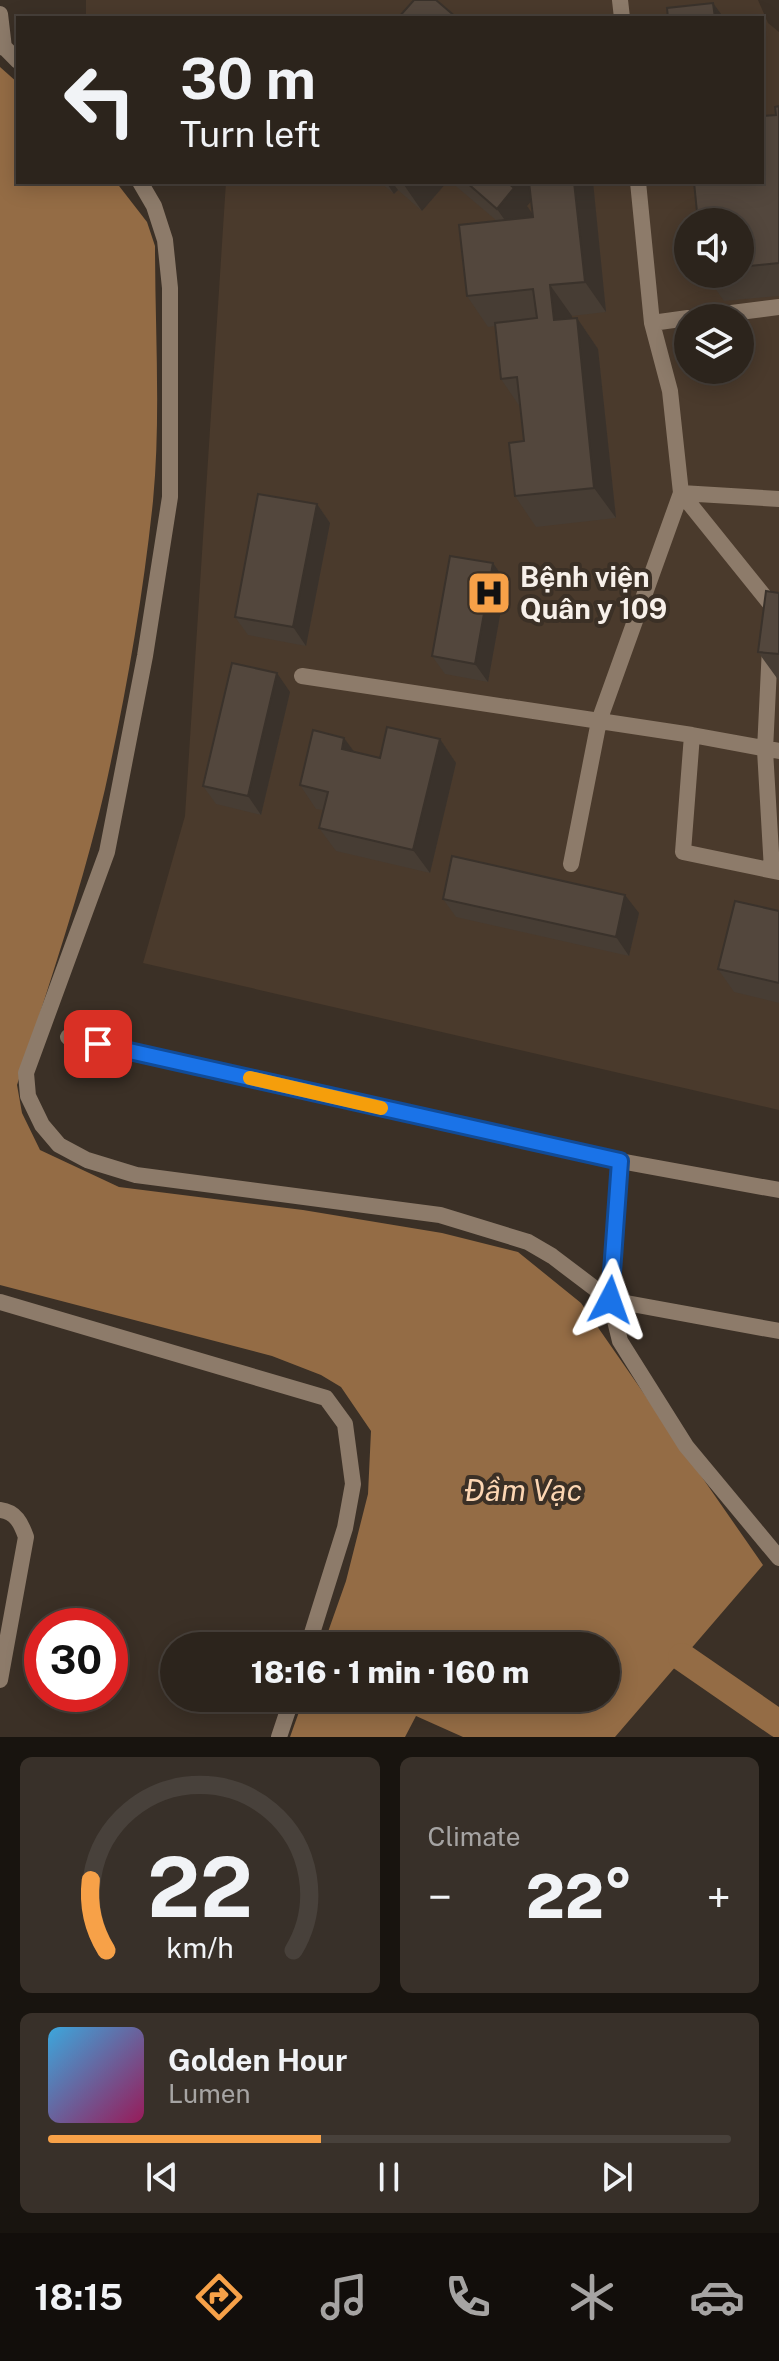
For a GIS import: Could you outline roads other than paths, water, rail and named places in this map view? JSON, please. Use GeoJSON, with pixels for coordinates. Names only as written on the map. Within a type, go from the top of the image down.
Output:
{"type":"FeatureCollection","features":[{"type":"Feature","properties":{"kind":"street"},"geometry":{"type":"LineString","coordinates":[[0,14],[2,46]]}},
{"type":"Feature","properties":{"kind":"street"},"geometry":{"type":"LineString","coordinates":[[141,184],[154,206],[165,240],[170,288],[170,497],[145,656],[107,852],[26,1073],[28,1096],[42,1125],[59,1145],[87,1160],[136,1175],[440,1215],[528,1242],[552,1256],[610,1300],[779,1331]]}},
{"type":"Feature","properties":{"kind":"street"},"geometry":{"type":"LineString","coordinates":[[571,864],[599,721],[681,493],[670,391],[652,323],[638,184]]}},
{"type":"Feature","properties":{"kind":"street"},"geometry":{"type":"LineString","coordinates":[[754,310],[779,307]]}},
{"type":"Feature","properties":{"kind":"street"},"geometry":{"type":"LineString","coordinates":[[652,323],[674,320]]}},
{"type":"Feature","properties":{"kind":"street"},"geometry":{"type":"LineString","coordinates":[[681,493],[779,499]]}},
{"type":"Feature","properties":{"kind":"street"},"geometry":{"type":"LineString","coordinates":[[681,493],[773,618],[775,871],[683,852],[692,735]]}},
{"type":"Feature","properties":{"kind":"street"},"geometry":{"type":"LineString","coordinates":[[302,676],[772,750]]}},
{"type":"Feature","properties":{"kind":"street"},"geometry":{"type":"LineString","coordinates":[[68,1037],[620,1161],[779,1190]]}},
{"type":"Feature","properties":{"kind":"street"},"geometry":{"type":"LineString","coordinates":[[620,1161],[610,1300],[620,1341],[686,1446],[779,1558]]}},
{"type":"Feature","properties":{"kind":"street"},"geometry":{"type":"LineString","coordinates":[[0,1302],[326,1398],[345,1424],[353,1484],[345,1528],[312,1632]]}},
{"type":"Feature","properties":{"kind":"street"},"geometry":{"type":"LineString","coordinates":[[0,1510],[8,1511],[20,1521],[26,1537],[0,1680]]}},
{"type":"Feature","properties":{"kind":"street"},"geometry":{"type":"LineString","coordinates":[[279,1737],[287,1712]]}},
{"type":"Feature","properties":{"kind":"water","name":"Đầm Vạc"},"geometry":{"type":"Polygon","coordinates":[[[0,67],[16,81],[16,184],[118,184],[147,222],[155,246],[155,469],[139,609],[96,826],[17,1085],[22,1113],[40,1150],[119,1187],[303,1210],[442,1233],[518,1252],[581,1303],[763,1565],[615,1737],[463,1737],[416,1716],[405,1737],[290,1737],[299,1712],[620,1712],[620,1632],[328,1632],[346,1581],[368,1494],[371,1431],[341,1387],[321,1375],[272,1356],[0,1285],[0,67]]]}},
{"type":"Feature","properties":{"kind":"waterway"},"geometry":{"type":"LineString","coordinates":[[682,1657],[779,1724]]}},
{"type":"Feature","properties":{"kind":"place","name":"Bệnh viện Quân y 109"},"geometry":{"type":"Point","coordinates":[489,593]}}]}
